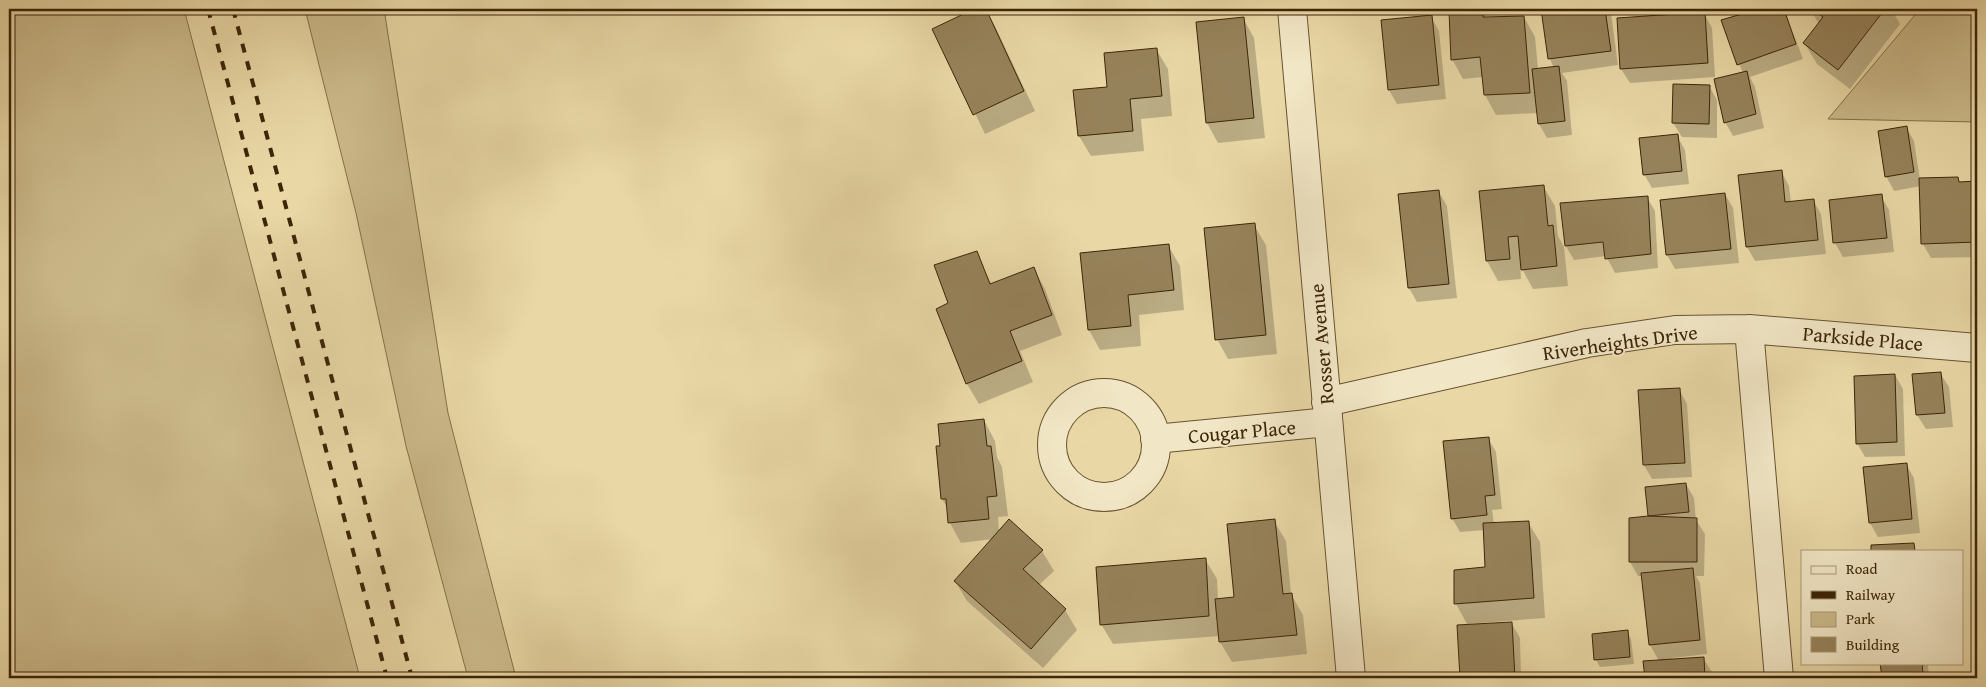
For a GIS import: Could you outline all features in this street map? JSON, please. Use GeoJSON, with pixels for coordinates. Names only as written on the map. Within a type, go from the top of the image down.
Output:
{"type":"FeatureCollection","features":[{"type":"Feature","properties":{"kind":"street","name":"Rosser Avenue"},"geometry":{"type":"LineString","coordinates":[[1292,9],[1351,678]]}},
{"type":"Feature","properties":{"kind":"street","name":"Riverheights Drive"},"geometry":{"type":"LineString","coordinates":[[1327,412],[1587,343],[1675,330],[1749,329]]}},
{"type":"Feature","properties":{"kind":"street","name":"Parkside Place"},"geometry":{"type":"LineString","coordinates":[[1749,329],[1977,348]]}},
{"type":"Feature","properties":{"kind":"street"},"geometry":{"type":"LineString","coordinates":[[1749,329],[1779,678]]}},
{"type":"Feature","properties":{"kind":"street","name":"Cougar Place"},"geometry":{"type":"LineString","coordinates":[[1155,439],[1327,412]]}},
{"type":"Feature","properties":{"kind":"green space"},"geometry":{"type":"Polygon","coordinates":[[[9,9],[184,9],[360,678],[9,678],[9,9]]]}},
{"type":"Feature","properties":{"kind":"green space"},"geometry":{"type":"Polygon","coordinates":[[[305,9],[384,9],[448,413],[516,678],[468,678],[406,446],[356,213],[305,9]]]}},
{"type":"Feature","properties":{"kind":"green space"},"geometry":{"type":"Polygon","coordinates":[[[1920,9],[1977,9],[1977,122],[1828,119],[1920,9]]]}},
{"type":"Feature","properties":{"kind":"building"},"geometry":{"type":"Polygon","coordinates":[[[974,9],[986,9],[1024,91],[973,115],[932,29],[974,9]]]}},
{"type":"Feature","properties":{"kind":"building"},"geometry":{"type":"Polygon","coordinates":[[[1483,9],[1483,17],[1524,16],[1530,93],[1484,95],[1480,57],[1451,60],[1449,11],[1483,9]]]}},
{"type":"Feature","properties":{"kind":"building"},"geometry":{"type":"Polygon","coordinates":[[[1541,9],[1605,9],[1611,51],[1548,59],[1541,9]]]}},
{"type":"Feature","properties":{"kind":"building"},"geometry":{"type":"Polygon","coordinates":[[[1759,9],[1784,9],[1796,44],[1737,65],[1721,20],[1759,9]]]}},
{"type":"Feature","properties":{"kind":"building"},"geometry":{"type":"Polygon","coordinates":[[[1812,9],[1885,9],[1838,70],[1803,43],[1823,17],[1812,9]]]}},
{"type":"Feature","properties":{"kind":"building"},"geometry":{"type":"Polygon","coordinates":[[[1705,12],[1708,63],[1620,69],[1617,18],[1705,12]]]}},
{"type":"Feature","properties":{"kind":"building"},"geometry":{"type":"Polygon","coordinates":[[[1432,15],[1439,85],[1388,90],[1381,20],[1432,15]]]}},
{"type":"Feature","properties":{"kind":"building"},"geometry":{"type":"Polygon","coordinates":[[[1244,17],[1254,118],[1206,123],[1196,22],[1244,17]]]}},
{"type":"Feature","properties":{"kind":"building"},"geometry":{"type":"Polygon","coordinates":[[[1157,48],[1162,96],[1130,99],[1133,131],[1078,136],[1073,90],[1107,87],[1104,53],[1157,48]]]}},
{"type":"Feature","properties":{"kind":"building"},"geometry":{"type":"Polygon","coordinates":[[[1559,66],[1565,121],[1538,124],[1532,69],[1559,66]]]}},
{"type":"Feature","properties":{"kind":"building"},"geometry":{"type":"Polygon","coordinates":[[[1747,71],[1756,114],[1724,123],[1714,79],[1747,71]]]}},
{"type":"Feature","properties":{"kind":"building"},"geometry":{"type":"Polygon","coordinates":[[[1673,84],[1710,85],[1709,124],[1672,123],[1673,84]]]}},
{"type":"Feature","properties":{"kind":"building"},"geometry":{"type":"Polygon","coordinates":[[[1907,126],[1914,172],[1885,177],[1878,131],[1907,126]]]}},
{"type":"Feature","properties":{"kind":"building"},"geometry":{"type":"Polygon","coordinates":[[[1678,134],[1682,171],[1643,175],[1639,138],[1678,134]]]}},
{"type":"Feature","properties":{"kind":"building"},"geometry":{"type":"Polygon","coordinates":[[[1782,170],[1785,202],[1814,199],[1818,240],[1746,247],[1738,175],[1782,170]]]}},
{"type":"Feature","properties":{"kind":"building"},"geometry":{"type":"Polygon","coordinates":[[[1958,177],[1959,182],[1977,181],[1977,242],[1921,244],[1919,178],[1958,177]]]}},
{"type":"Feature","properties":{"kind":"building"},"geometry":{"type":"Polygon","coordinates":[[[1544,185],[1548,226],[1553,225],[1557,266],[1521,270],[1518,236],[1508,237],[1510,259],[1486,261],[1479,191],[1544,185]]]}},
{"type":"Feature","properties":{"kind":"building"},"geometry":{"type":"Polygon","coordinates":[[[1439,190],[1449,284],[1408,288],[1398,194],[1439,190]]]}},
{"type":"Feature","properties":{"kind":"building"},"geometry":{"type":"Polygon","coordinates":[[[1725,193],[1731,249],[1666,255],[1660,200],[1725,193]]]}},
{"type":"Feature","properties":{"kind":"building"},"geometry":{"type":"Polygon","coordinates":[[[1882,194],[1887,238],[1833,243],[1829,200],[1882,194]]]}},
{"type":"Feature","properties":{"kind":"building"},"geometry":{"type":"Polygon","coordinates":[[[1648,196],[1651,254],[1605,259],[1603,242],[1565,246],[1560,203],[1648,196]]]}},
{"type":"Feature","properties":{"kind":"building"},"geometry":{"type":"Polygon","coordinates":[[[1255,223],[1266,335],[1215,340],[1204,228],[1255,223]]]}},
{"type":"Feature","properties":{"kind":"building"},"geometry":{"type":"Polygon","coordinates":[[[1169,244],[1174,290],[1128,295],[1131,326],[1088,330],[1080,253],[1169,244]]]}},
{"type":"Feature","properties":{"kind":"building"},"geometry":{"type":"Polygon","coordinates":[[[977,251],[990,284],[1034,267],[1052,315],[1010,331],[1022,361],[966,384],[936,309],[948,303],[934,265],[977,251]]]}},
{"type":"Feature","properties":{"kind":"building"},"geometry":{"type":"Polygon","coordinates":[[[1941,372],[1945,413],[1916,415],[1912,374],[1941,372]]]}},
{"type":"Feature","properties":{"kind":"building"},"geometry":{"type":"Polygon","coordinates":[[[1895,374],[1897,442],[1856,444],[1854,376],[1895,374]]]}},
{"type":"Feature","properties":{"kind":"building"},"geometry":{"type":"Polygon","coordinates":[[[1680,388],[1685,463],[1643,465],[1638,390],[1680,388]]]}},
{"type":"Feature","properties":{"kind":"building"},"geometry":{"type":"Polygon","coordinates":[[[984,419],[987,446],[991,446],[997,496],[987,497],[989,519],[948,523],[946,499],[941,499],[936,446],[940,446],[938,424],[984,419]]]}},
{"type":"Feature","properties":{"kind":"building"},"geometry":{"type":"Polygon","coordinates":[[[1489,437],[1495,495],[1485,496],[1487,515],[1451,519],[1443,441],[1489,437]]]}},
{"type":"Feature","properties":{"kind":"building"},"geometry":{"type":"Polygon","coordinates":[[[1907,463],[1912,519],[1869,523],[1863,467],[1907,463]]]}},
{"type":"Feature","properties":{"kind":"building"},"geometry":{"type":"Polygon","coordinates":[[[1686,483],[1689,512],[1648,516],[1645,487],[1686,483]]]}},
{"type":"Feature","properties":{"kind":"building"},"geometry":{"type":"Polygon","coordinates":[[[1648,516],[1697,518],[1697,562],[1629,562],[1629,518],[1648,516]]]}},
{"type":"Feature","properties":{"kind":"building"},"geometry":{"type":"Polygon","coordinates":[[[1009,519],[1043,550],[1023,569],[1066,609],[1031,649],[954,581],[1009,519]]]}},
{"type":"Feature","properties":{"kind":"building"},"geometry":{"type":"Polygon","coordinates":[[[1275,519],[1283,594],[1292,593],[1297,635],[1219,642],[1215,599],[1234,597],[1227,524],[1275,519]]]}},
{"type":"Feature","properties":{"kind":"building"},"geometry":{"type":"Polygon","coordinates":[[[1529,521],[1534,598],[1454,604],[1454,570],[1485,567],[1483,523],[1529,521]]]}},
{"type":"Feature","properties":{"kind":"building"},"geometry":{"type":"Polygon","coordinates":[[[1914,543],[1915,550],[1871,550],[1871,545],[1914,543]]]}},
{"type":"Feature","properties":{"kind":"building"},"geometry":{"type":"Polygon","coordinates":[[[1206,558],[1209,616],[1100,625],[1096,567],[1206,558]]]}},
{"type":"Feature","properties":{"kind":"building"},"geometry":{"type":"Polygon","coordinates":[[[1693,568],[1700,640],[1649,645],[1641,573],[1693,568]]]}},
{"type":"Feature","properties":{"kind":"building"},"geometry":{"type":"Polygon","coordinates":[[[1512,622],[1515,678],[1460,678],[1457,625],[1512,622]]]}},
{"type":"Feature","properties":{"kind":"building"},"geometry":{"type":"Polygon","coordinates":[[[1628,630],[1630,657],[1594,660],[1592,634],[1628,630]]]}},
{"type":"Feature","properties":{"kind":"building"},"geometry":{"type":"Polygon","coordinates":[[[1704,657],[1705,678],[1645,678],[1643,661],[1704,657]]]}},
{"type":"Feature","properties":{"kind":"building"},"geometry":{"type":"Polygon","coordinates":[[[1880,664],[1922,664],[1923,674],[1882,678],[1880,664]]]}},
{"type":"Feature","properties":{"kind":"railway"},"geometry":{"type":"LineString","coordinates":[[208,9],[387,678]]}},
{"type":"Feature","properties":{"kind":"railway"},"geometry":{"type":"LineString","coordinates":[[233,9],[412,678]]}}]}
